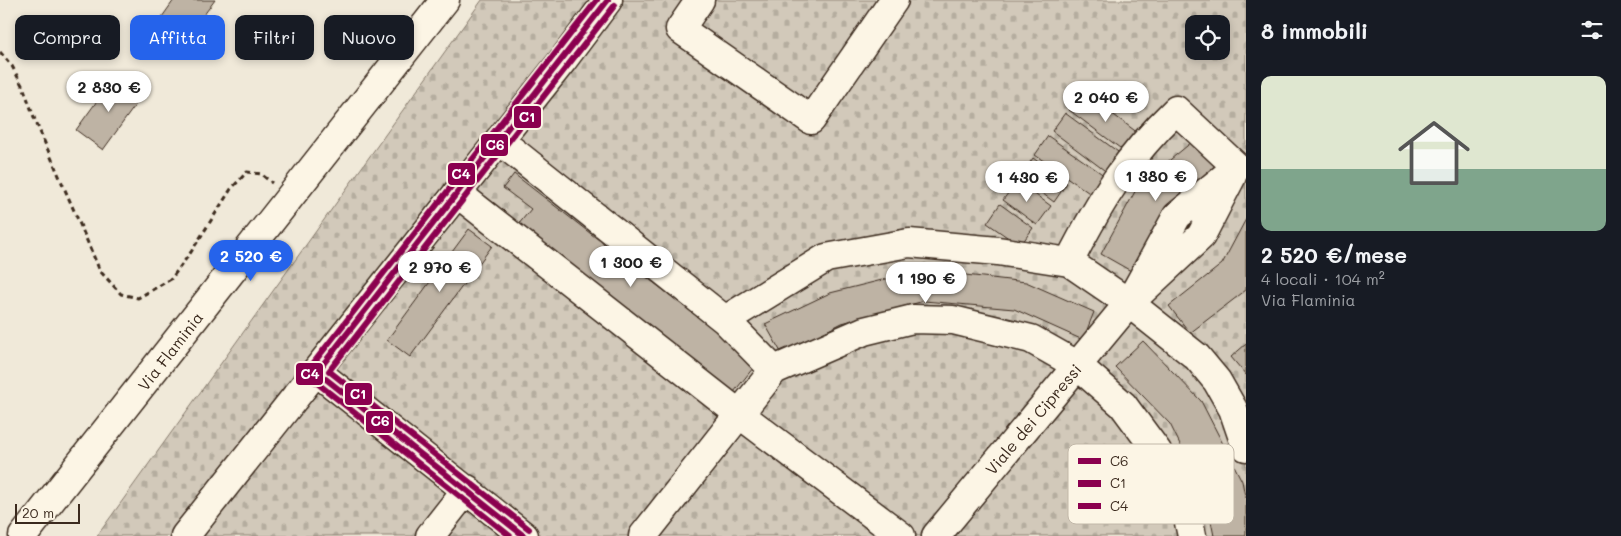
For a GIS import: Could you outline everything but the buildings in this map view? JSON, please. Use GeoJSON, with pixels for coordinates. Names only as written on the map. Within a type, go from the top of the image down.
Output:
{"type":"FeatureCollection","features":[{"type":"Feature","properties":{"kind":"street","name":"Via Flaminia"},"geometry":{"type":"LineString","coordinates":[[23,536],[445,0]]}},
{"type":"Feature","properties":{"kind":"street"},"geometry":{"type":"LineString","coordinates":[[185,536],[317,372],[608,0]]}},
{"type":"Feature","properties":{"kind":"street"},"geometry":{"type":"LineString","coordinates":[[700,0],[680,29],[811,120],[894,0]]}},
{"type":"Feature","properties":{"kind":"street","name":"Viale dei Cipressi"},"geometry":{"type":"LineString","coordinates":[[936,536],[1129,303],[1176,216],[1237,167],[1176,110],[1146,138],[1120,172],[1093,215],[1070,262]]}},
{"type":"Feature","properties":{"kind":"street"},"geometry":{"type":"LineString","coordinates":[[499,140],[725,320],[774,370]]}},
{"type":"Feature","properties":{"kind":"street"},"geometry":{"type":"LineString","coordinates":[[457,193],[738,413],[900,536]]}},
{"type":"Feature","properties":{"kind":"street"},"geometry":{"type":"LineString","coordinates":[[725,320],[826,258],[910,243],[998,250],[1070,262],[1129,303],[1197,357],[1217,381],[1233,409],[1246,447]]}},
{"type":"Feature","properties":{"kind":"street"},"geometry":{"type":"LineString","coordinates":[[643,536],[738,413],[774,370],[864,331],[912,319],[953,320],[1031,339],[1077,365],[1123,405],[1152,444]]}},
{"type":"Feature","properties":{"kind":"street"},"geometry":{"type":"LineString","coordinates":[[317,372],[524,536]]}},
{"type":"Feature","properties":{"kind":"street"},"geometry":{"type":"LineString","coordinates":[[430,536],[467,489]]}},
{"type":"Feature","properties":{"kind":"path"},"geometry":{"type":"LineString","coordinates":[[0,52],[12,66],[24,88],[35,120],[100,271],[121,294],[138,298],[171,279],[191,252],[231,189],[247,172],[261,174]]}},
{"type":"Feature","properties":{"kind":"green space"},"geometry":{"type":"Polygon","coordinates":[[[482,0],[1246,0],[1246,536],[97,536],[482,0]]]}},
{"type":"Feature","properties":{"kind":"transit line","name":"C4"},"geometry":{"type":"LineString","coordinates":[[510,536],[312,379],[308,370],[597,0]]}},
{"type":"Feature","properties":{"kind":"transit line","name":"C6"},"geometry":{"type":"LineString","coordinates":[[524,536],[317,372],[608,0]]}},
{"type":"Feature","properties":{"kind":"transit line","name":"C1"},"geometry":{"type":"LineString","coordinates":[[529,529],[329,371],[615,5]]}}]}
